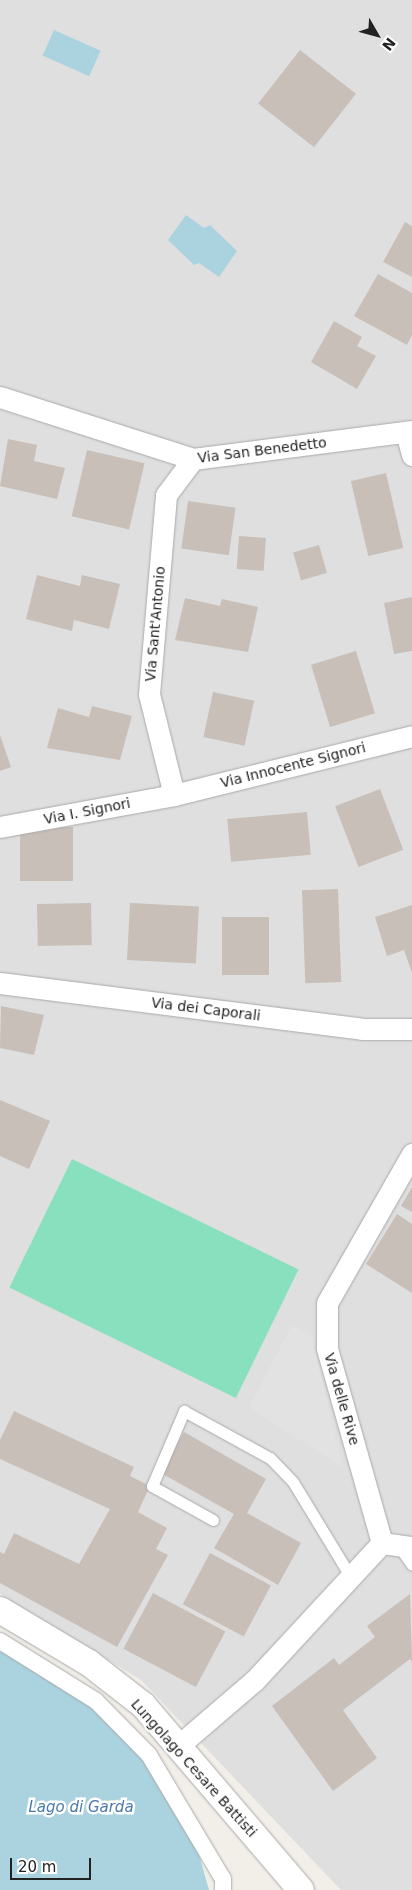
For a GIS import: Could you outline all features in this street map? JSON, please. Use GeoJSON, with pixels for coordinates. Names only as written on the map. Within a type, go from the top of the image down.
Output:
{"type":"FeatureCollection","features":[{"type":"Feature","properties":{"kind":"street","name":"Via San Benedetto"},"geometry":{"type":"LineString","coordinates":[[0,397],[193,459],[409,432]]}},
{"type":"Feature","properties":{"kind":"street"},"geometry":{"type":"LineString","coordinates":[[409,432],[412,455]]}},
{"type":"Feature","properties":{"kind":"street","name":"Via Sant'Antonio"},"geometry":{"type":"LineString","coordinates":[[174,795],[149,694],[166,495],[193,459]]}},
{"type":"Feature","properties":{"kind":"street","name":"Via Innocente Signori"},"geometry":{"type":"LineString","coordinates":[[174,795],[412,736]]}},
{"type":"Feature","properties":{"kind":"street","name":"Via I. Signori"},"geometry":{"type":"LineString","coordinates":[[0,827],[174,795]]}},
{"type":"Feature","properties":{"kind":"street","name":"Via dei Caporali"},"geometry":{"type":"LineString","coordinates":[[0,983],[362,1029],[412,1029]]}},
{"type":"Feature","properties":{"kind":"street","name":"Via delle Rive"},"geometry":{"type":"LineString","coordinates":[[397,1545],[327,1348],[327,1303],[412,1154]]}},
{"type":"Feature","properties":{"kind":"street"},"geometry":{"type":"LineString","coordinates":[[178,1746],[255,1680],[352,1579],[397,1545]]}},
{"type":"Feature","properties":{"kind":"street","name":"Lungolago Cesare Battisti"},"geometry":{"type":"LineString","coordinates":[[0,1610],[89,1663],[142,1706],[301,1890]]}},
{"type":"Feature","properties":{"kind":"street"},"geometry":{"type":"LineString","coordinates":[[0,1641],[96,1700],[149,1755],[223,1879],[223,1890]]}},
{"type":"Feature","properties":{"kind":"lane"},"geometry":{"type":"LineString","coordinates":[[213,1520],[152,1486],[184,1411],[270,1458],[293,1482],[352,1579]]}},
{"type":"Feature","properties":{"kind":"lane"},"geometry":{"type":"LineString","coordinates":[[397,1545],[412,1566]]}},
{"type":"Feature","properties":{"kind":"shaded area"},"geometry":{"type":"Polygon","coordinates":[[[0,0],[412,0],[412,1890],[341,1890],[141,1680],[0,1594],[0,0]]]}},
{"type":"Feature","properties":{"kind":"shaded area"},"geometry":{"type":"Polygon","coordinates":[[[292,1325],[311,1335],[343,1468],[249,1407],[292,1325]]]}},
{"type":"Feature","properties":{"kind":"green space"},"geometry":{"type":"Polygon","coordinates":[[[72,1159],[298,1269],[236,1398],[9,1288],[72,1159]]]}},
{"type":"Feature","properties":{"kind":"water"},"geometry":{"type":"Polygon","coordinates":[[[54,30],[101,51],[89,76],[43,56],[54,30]]]}},
{"type":"Feature","properties":{"kind":"water"},"geometry":{"type":"Polygon","coordinates":[[[186,215],[204,228],[210,225],[237,251],[219,277],[199,263],[194,265],[168,240],[186,215]]]}},
{"type":"Feature","properties":{"kind":"water","name":"Lago di Garda"},"geometry":{"type":"Polygon","coordinates":[[[0,1651],[91,1705],[143,1754],[198,1851],[209,1890],[0,1890],[0,1651]]]}},
{"type":"Feature","properties":{"kind":"building"},"geometry":{"type":"Polygon","coordinates":[[[300,50],[356,94],[314,147],[258,104],[300,50]]]}},
{"type":"Feature","properties":{"kind":"building"},"geometry":{"type":"Polygon","coordinates":[[[405,222],[412,226],[412,277],[383,262],[405,222]]]}},
{"type":"Feature","properties":{"kind":"building"},"geometry":{"type":"Polygon","coordinates":[[[378,274],[412,293],[412,335],[407,345],[354,316],[378,274]]]}},
{"type":"Feature","properties":{"kind":"building"},"geometry":{"type":"Polygon","coordinates":[[[334,321],[362,337],[357,346],[376,356],[357,389],[311,362],[334,321]]]}},
{"type":"Feature","properties":{"kind":"building"},"geometry":{"type":"Polygon","coordinates":[[[8,439],[37,445],[34,461],[65,468],[57,499],[0,486],[8,439]]]}},
{"type":"Feature","properties":{"kind":"building"},"geometry":{"type":"Polygon","coordinates":[[[87,450],[144,463],[129,530],[72,516],[87,450]]]}},
{"type":"Feature","properties":{"kind":"building"},"geometry":{"type":"Polygon","coordinates":[[[386,473],[403,548],[368,556],[351,481],[386,473]]]}},
{"type":"Feature","properties":{"kind":"building"},"geometry":{"type":"Polygon","coordinates":[[[188,501],[236,508],[229,555],[181,549],[188,501]]]}},
{"type":"Feature","properties":{"kind":"building"},"geometry":{"type":"Polygon","coordinates":[[[239,536],[266,538],[264,571],[237,569],[239,536]]]}},
{"type":"Feature","properties":{"kind":"building"},"geometry":{"type":"Polygon","coordinates":[[[319,545],[327,573],[301,580],[293,552],[319,545]]]}},
{"type":"Feature","properties":{"kind":"building"},"geometry":{"type":"Polygon","coordinates":[[[37,575],[80,586],[82,575],[120,584],[109,629],[74,620],[72,631],[26,619],[37,575]]]}},
{"type":"Feature","properties":{"kind":"building"},"geometry":{"type":"Polygon","coordinates":[[[412,597],[412,651],[394,654],[384,603],[412,597]]]}},
{"type":"Feature","properties":{"kind":"building"},"geometry":{"type":"Polygon","coordinates":[[[185,598],[220,606],[222,599],[258,607],[248,652],[175,640],[185,598]]]}},
{"type":"Feature","properties":{"kind":"building"},"geometry":{"type":"Polygon","coordinates":[[[356,651],[375,713],[330,727],[311,665],[356,651]]]}},
{"type":"Feature","properties":{"kind":"building"},"geometry":{"type":"Polygon","coordinates":[[[213,692],[254,701],[245,746],[203,737],[213,692]]]}},
{"type":"Feature","properties":{"kind":"building"},"geometry":{"type":"Polygon","coordinates":[[[92,706],[132,716],[120,760],[47,748],[58,708],[89,717],[92,706]]]}},
{"type":"Feature","properties":{"kind":"building"},"geometry":{"type":"Polygon","coordinates":[[[0,735],[11,767],[0,771],[0,735]]]}},
{"type":"Feature","properties":{"kind":"building"},"geometry":{"type":"Polygon","coordinates":[[[380,789],[403,850],[358,867],[335,806],[380,789]]]}},
{"type":"Feature","properties":{"kind":"building"},"geometry":{"type":"Polygon","coordinates":[[[307,812],[311,855],[231,862],[227,819],[307,812]]]}},
{"type":"Feature","properties":{"kind":"building"},"geometry":{"type":"Polygon","coordinates":[[[20,827],[73,827],[73,881],[20,881],[20,827]]]}},
{"type":"Feature","properties":{"kind":"building"},"geometry":{"type":"Polygon","coordinates":[[[338,889],[341,982],[305,983],[302,890],[338,889]]]}},
{"type":"Feature","properties":{"kind":"building"},"geometry":{"type":"Polygon","coordinates":[[[91,903],[92,945],[38,946],[37,904],[91,903]]]}},
{"type":"Feature","properties":{"kind":"building"},"geometry":{"type":"Polygon","coordinates":[[[130,903],[199,907],[196,964],[127,960],[130,903]]]}},
{"type":"Feature","properties":{"kind":"building"},"geometry":{"type":"Polygon","coordinates":[[[412,905],[412,973],[404,950],[387,956],[375,917],[412,905]]]}},
{"type":"Feature","properties":{"kind":"building"},"geometry":{"type":"Polygon","coordinates":[[[222,917],[269,917],[269,975],[222,975],[222,917]]]}},
{"type":"Feature","properties":{"kind":"building"},"geometry":{"type":"Polygon","coordinates":[[[1,1006],[44,1015],[34,1055],[0,1048],[1,1006]]]}},
{"type":"Feature","properties":{"kind":"building"},"geometry":{"type":"Polygon","coordinates":[[[0,1100],[50,1121],[29,1169],[0,1156],[0,1100]]]}},
{"type":"Feature","properties":{"kind":"building"},"geometry":{"type":"Polygon","coordinates":[[[412,1187],[412,1212],[401,1206],[412,1187]]]}},
{"type":"Feature","properties":{"kind":"building"},"geometry":{"type":"Polygon","coordinates":[[[397,1214],[412,1224],[412,1293],[366,1264],[397,1214]]]}},
{"type":"Feature","properties":{"kind":"building"},"geometry":{"type":"Polygon","coordinates":[[[14,1411],[134,1467],[130,1476],[150,1486],[138,1512],[167,1528],[156,1549],[168,1555],[117,1647],[0,1583],[0,1552],[4,1554],[14,1533],[79,1564],[110,1509],[0,1459],[0,1440],[14,1411]]]}},
{"type":"Feature","properties":{"kind":"building"},"geometry":{"type":"Polygon","coordinates":[[[184,1432],[266,1479],[247,1513],[301,1543],[278,1585],[214,1548],[234,1514],[161,1473],[184,1432]]]}},
{"type":"Feature","properties":{"kind":"building"},"geometry":{"type":"Polygon","coordinates":[[[210,1553],[271,1585],[244,1637],[183,1604],[210,1553]]]}},
{"type":"Feature","properties":{"kind":"building"},"geometry":{"type":"Polygon","coordinates":[[[153,1593],[225,1631],[196,1687],[123,1649],[153,1593]]]}},
{"type":"Feature","properties":{"kind":"building"},"geometry":{"type":"Polygon","coordinates":[[[410,1594],[412,1662],[410,1659],[343,1710],[377,1758],[333,1791],[272,1706],[334,1658],[339,1665],[375,1637],[367,1626],[410,1594]]]}}]}
